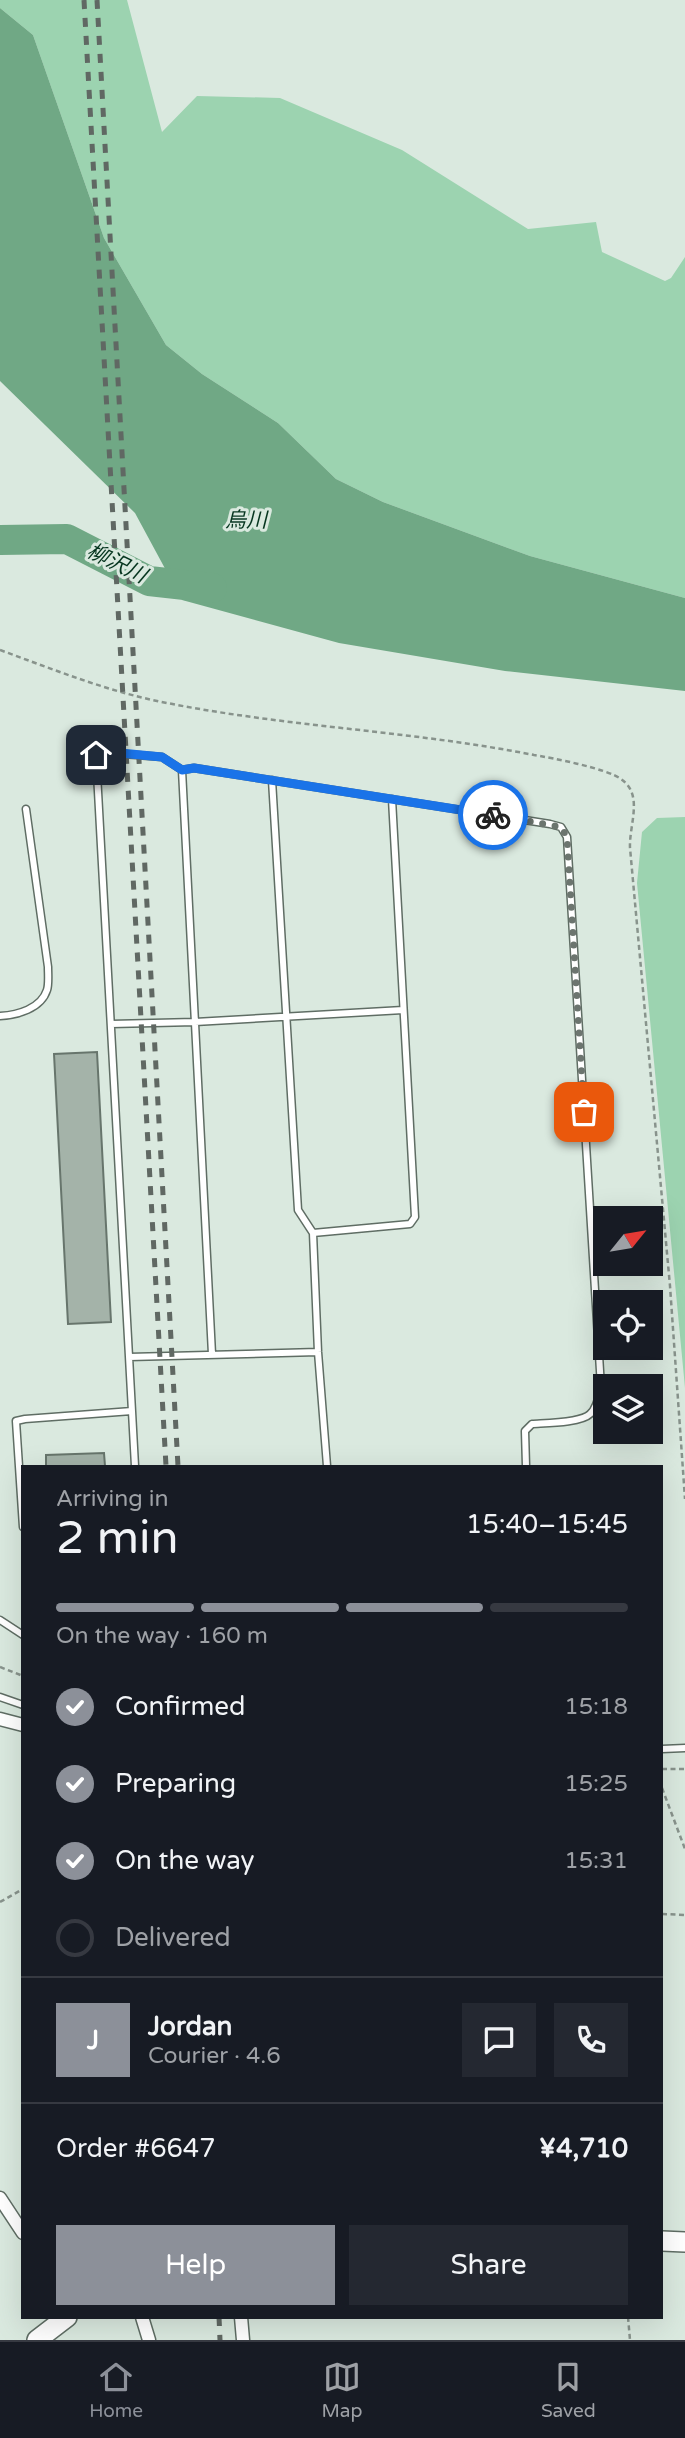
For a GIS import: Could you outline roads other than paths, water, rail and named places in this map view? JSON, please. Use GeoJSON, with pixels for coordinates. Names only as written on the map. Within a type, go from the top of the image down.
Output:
{"type":"FeatureCollection","features":[{"type":"Feature","properties":{"kind":"main road"},"geometry":{"type":"LineString","coordinates":[[663,2241],[685,2242]]}},
{"type":"Feature","properties":{"kind":"main road"},"geometry":{"type":"LineString","coordinates":[[37,2340],[64,2319]]}},
{"type":"Feature","properties":{"kind":"street"},"geometry":{"type":"LineString","coordinates":[[0,1719],[21,1725]]}},
{"type":"Feature","properties":{"kind":"street"},"geometry":{"type":"LineString","coordinates":[[0,2198],[21,2230]]}},
{"type":"Feature","properties":{"kind":"street"},"geometry":{"type":"LineString","coordinates":[[143,2319],[149,2340]]}},
{"type":"Feature","properties":{"kind":"street"},"geometry":{"type":"LineString","coordinates":[[241,2319],[243,2340]]}},
{"type":"Feature","properties":{"kind":"lane"},"geometry":{"type":"LineString","coordinates":[[135,1465],[96,755],[110,752],[162,757],[182,770],[194,768],[550,824],[561,827],[567,837],[601,1387],[591,1414],[583,1418],[532,1424],[525,1431],[526,1465]]}},
{"type":"Feature","properties":{"kind":"lane"},"geometry":{"type":"LineString","coordinates":[[182,770],[212,1354]]}},
{"type":"Feature","properties":{"kind":"lane"},"geometry":{"type":"LineString","coordinates":[[272,780],[298,1210],[313,1233],[318,1352],[327,1465]]}},
{"type":"Feature","properties":{"kind":"lane"},"geometry":{"type":"LineString","coordinates":[[313,1233],[410,1224],[415,1216],[391,799]]}},
{"type":"Feature","properties":{"kind":"lane"},"geometry":{"type":"LineString","coordinates":[[0,1016],[18,1014],[34,1006],[47,991],[48,967],[26,809]]}},
{"type":"Feature","properties":{"kind":"lane"},"geometry":{"type":"LineString","coordinates":[[111,1024],[403,1010]]}},
{"type":"Feature","properties":{"kind":"lane"},"geometry":{"type":"LineString","coordinates":[[129,1357],[318,1352]]}},
{"type":"Feature","properties":{"kind":"lane"},"geometry":{"type":"LineString","coordinates":[[21,1497],[16,1421],[132,1411]]}},
{"type":"Feature","properties":{"kind":"lane"},"geometry":{"type":"LineString","coordinates":[[0,1620],[21,1634]]}},
{"type":"Feature","properties":{"kind":"lane"},"geometry":{"type":"LineString","coordinates":[[0,1697],[21,1704]]}},
{"type":"Feature","properties":{"kind":"lane"},"geometry":{"type":"LineString","coordinates":[[663,1749],[685,1748]]}},
{"type":"Feature","properties":{"kind":"water","name":"烏川"},"geometry":{"type":"Polygon","coordinates":[[[0,8],[33,35],[104,238],[166,345],[202,374],[278,423],[336,479],[383,502],[530,556],[685,598],[685,691],[505,671],[339,643],[182,600],[135,513],[0,381],[0,8]]]}},
{"type":"Feature","properties":{"kind":"waterway","name":"柳沢川"},"geometry":{"type":"LineString","coordinates":[[0,540],[67,539],[149,581],[212,588]]}},
{"type":"Feature","properties":{"kind":"railway"},"geometry":{"type":"LineString","coordinates":[[84,0],[166,1465]]}},
{"type":"Feature","properties":{"kind":"railway"},"geometry":{"type":"LineString","coordinates":[[97,0],[178,1465]]}},
{"type":"Feature","properties":{"kind":"railway"},"geometry":{"type":"LineString","coordinates":[[219,2319],[220,2340]]}}]}
